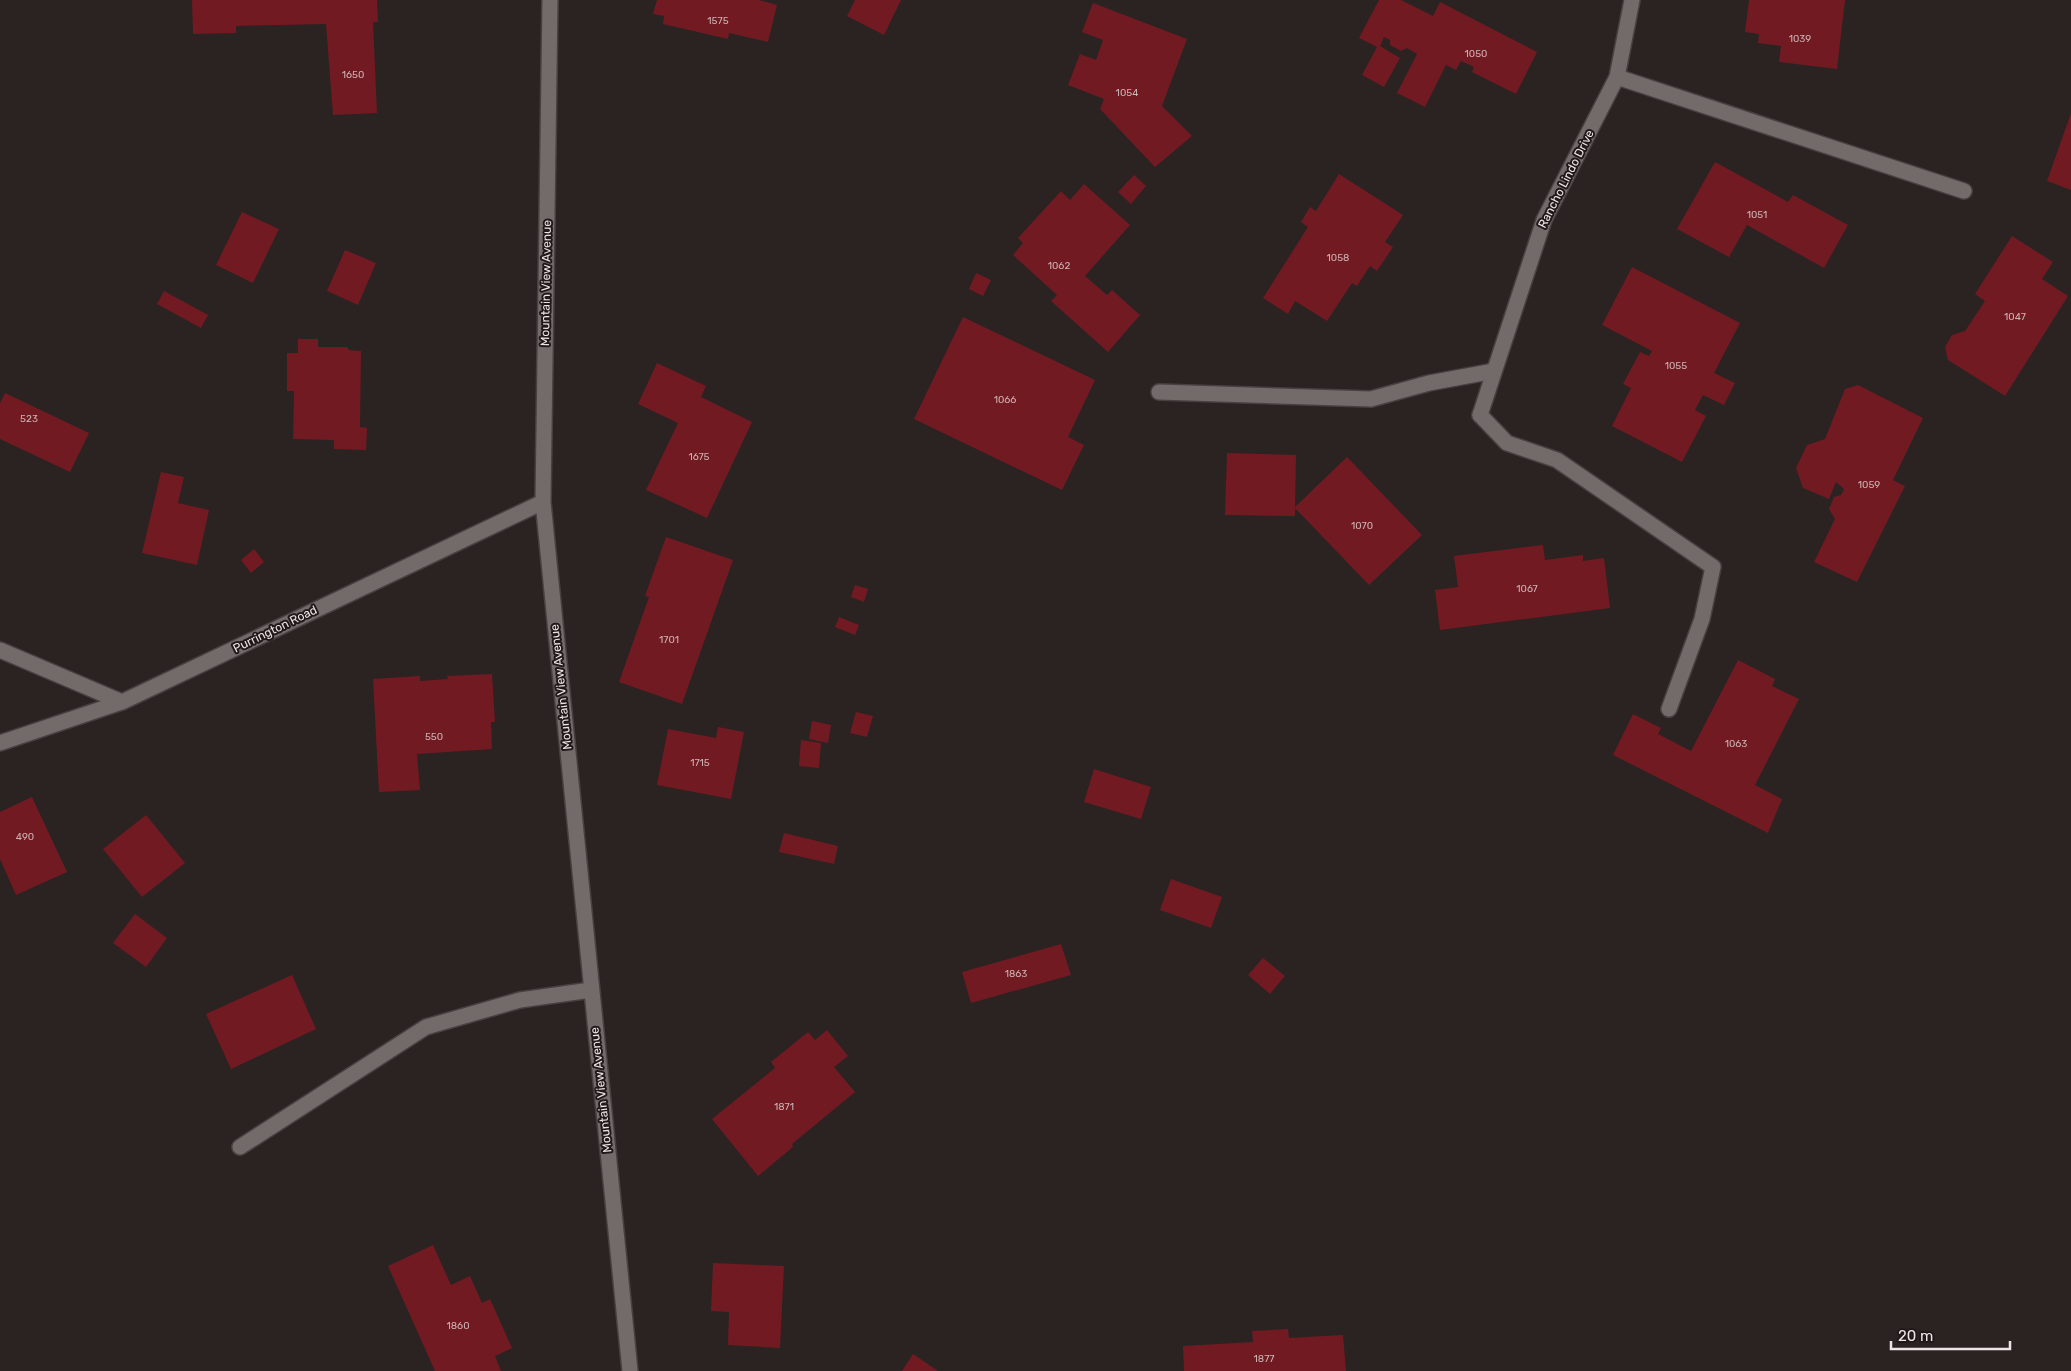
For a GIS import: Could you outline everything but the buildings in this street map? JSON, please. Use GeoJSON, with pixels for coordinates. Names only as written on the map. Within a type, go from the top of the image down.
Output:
{"type":"FeatureCollection","features":[{"type":"Feature","properties":{"kind":"street","name":"Mountain View Avenue"},"geometry":{"type":"LineString","coordinates":[[550,0],[543,502],[630,1371]]}},
{"type":"Feature","properties":{"kind":"street","name":"Rancho Lindo Drive"},"geometry":{"type":"LineString","coordinates":[[1632,0],[1617,77],[1544,220],[1480,415],[1507,443],[1557,460],[1714,567],[1702,620],[1669,709]]}},
{"type":"Feature","properties":{"kind":"street"},"geometry":{"type":"LineString","coordinates":[[1617,77],[1964,191]]}},
{"type":"Feature","properties":{"kind":"street"},"geometry":{"type":"LineString","coordinates":[[1159,392],[1371,400],[1429,383],[1494,372]]}},
{"type":"Feature","properties":{"kind":"street","name":"Purrington Road"},"geometry":{"type":"LineString","coordinates":[[0,743],[122,702],[543,502]]}},
{"type":"Feature","properties":{"kind":"street"},"geometry":{"type":"LineString","coordinates":[[0,650],[122,702]]}},
{"type":"Feature","properties":{"kind":"street"},"geometry":{"type":"LineString","coordinates":[[240,1147],[426,1027],[520,1000],[591,990]]}}]}
